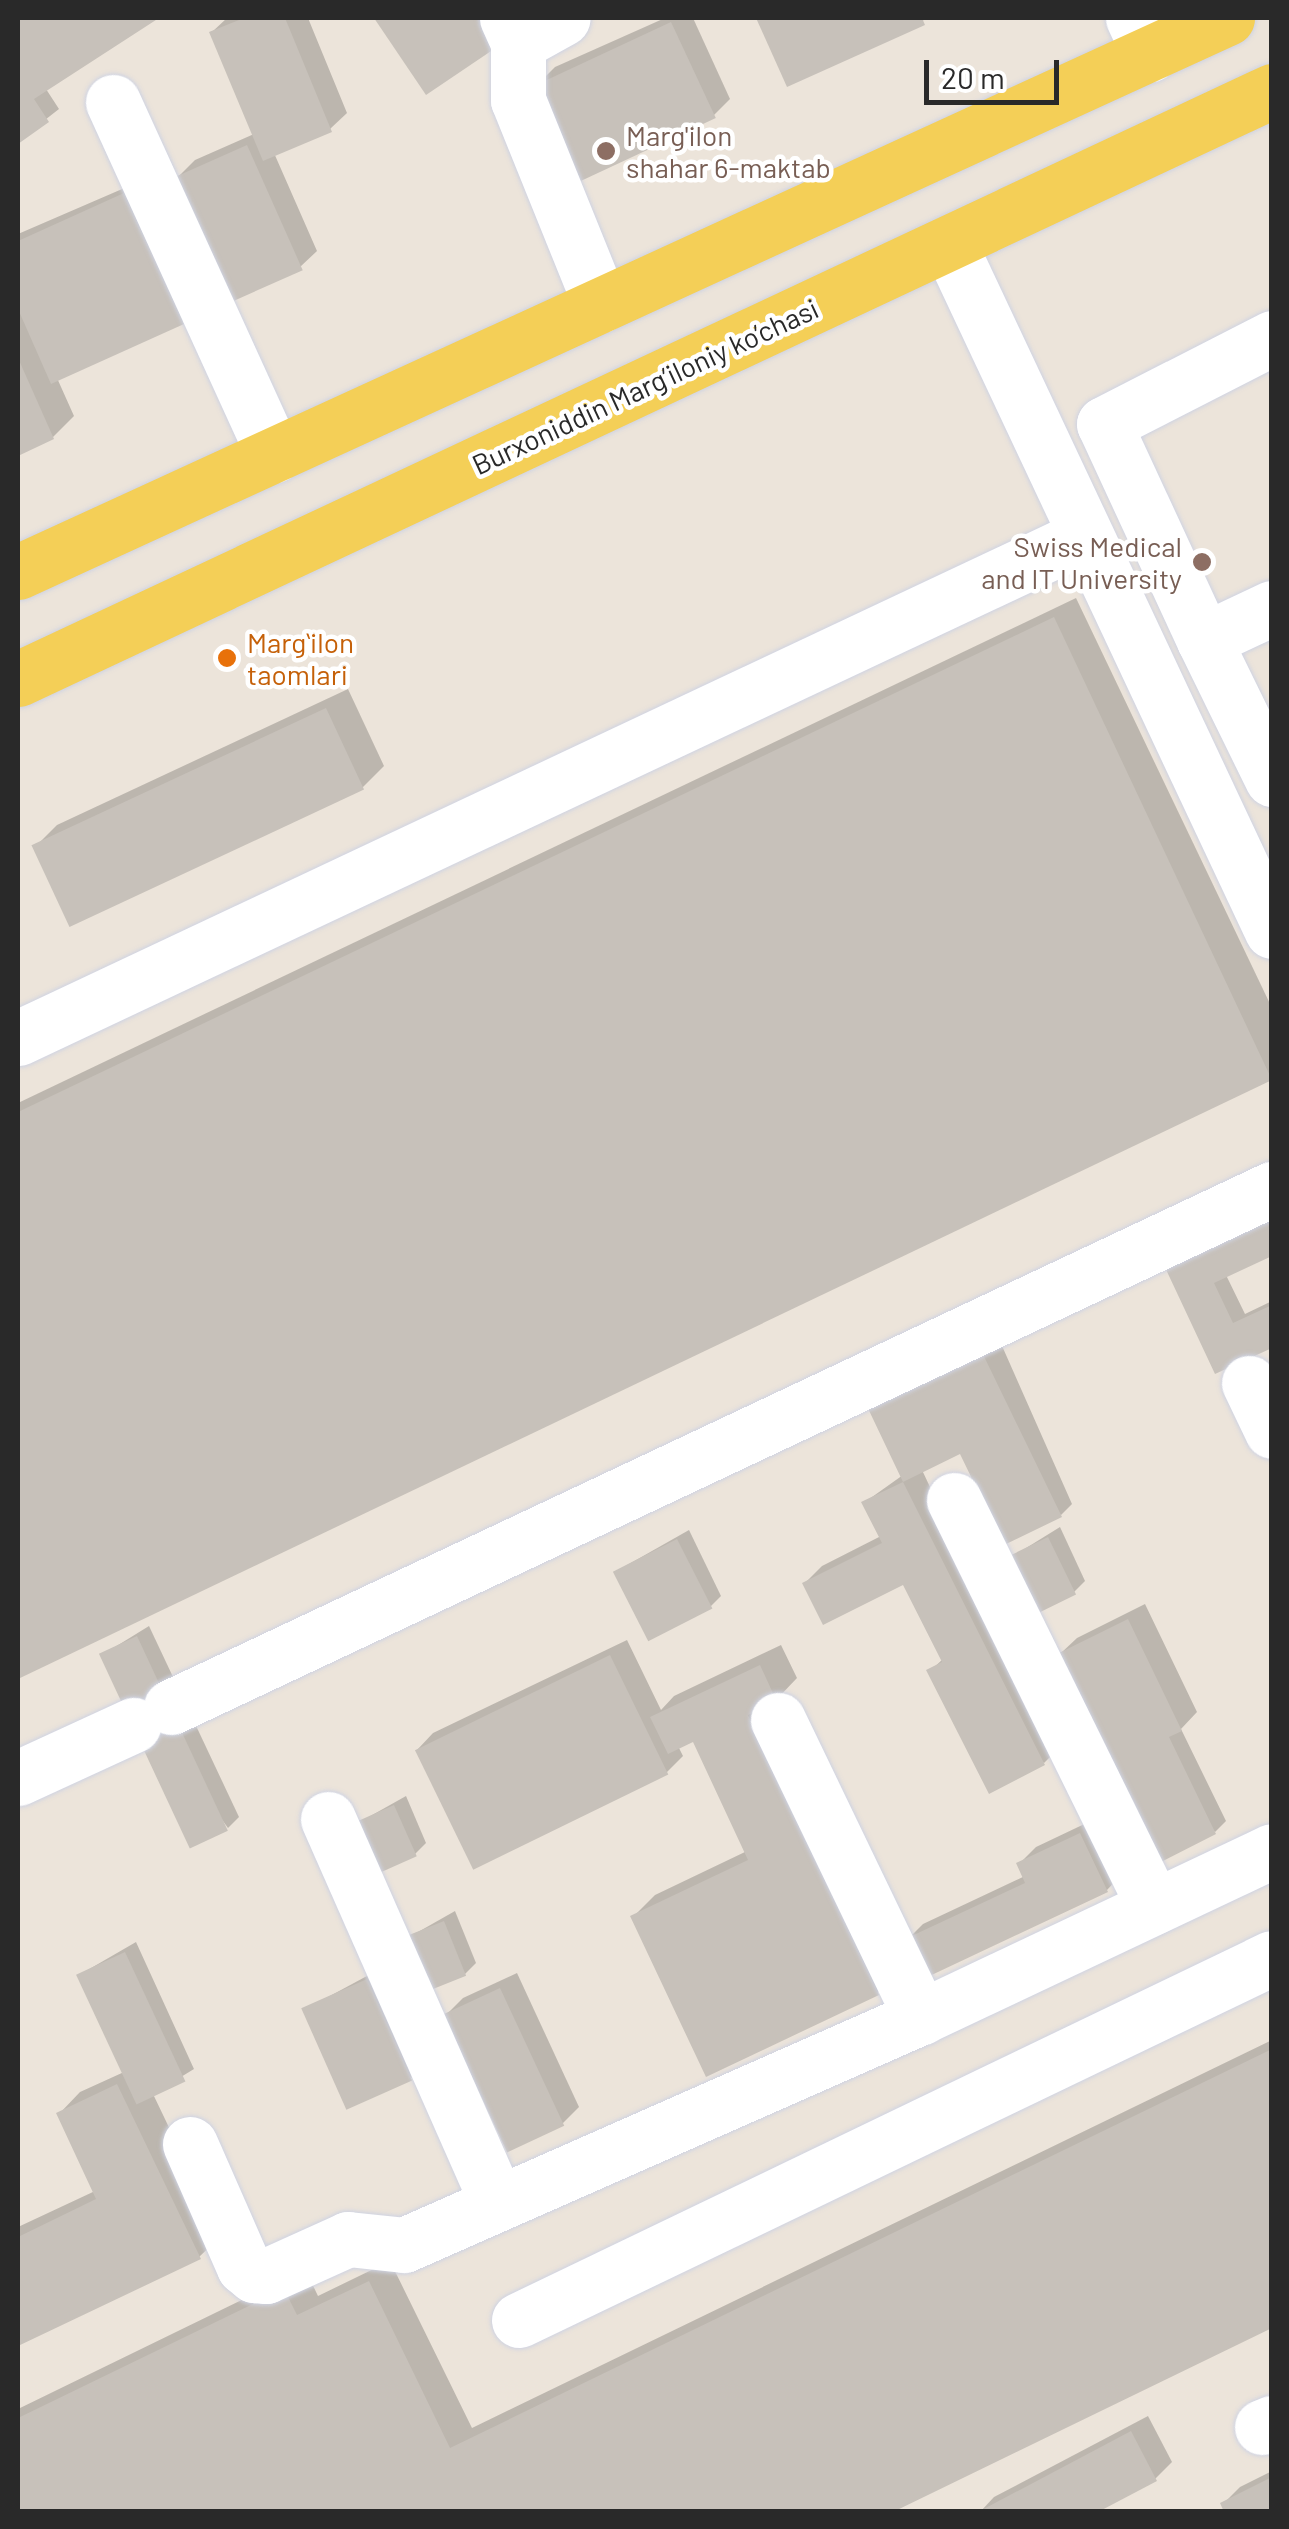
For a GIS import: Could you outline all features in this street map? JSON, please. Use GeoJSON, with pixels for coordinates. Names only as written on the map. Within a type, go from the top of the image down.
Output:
{"type":"FeatureCollection","features":[{"type":"Feature","properties":{"kind":"main road"},"geometry":{"type":"LineString","coordinates":[[18,572],[602,305],[1142,36],[1227,18]]}},
{"type":"Feature","properties":{"kind":"main road","name":"Burxoniddin Marg’iloniy ko’chasi"},"geometry":{"type":"LineString","coordinates":[[18,679],[1272,91]]}},
{"type":"Feature","properties":{"kind":"lane"},"geometry":{"type":"LineString","coordinates":[[529,26],[518,100],[602,305]]}},
{"type":"Feature","properties":{"kind":"lane"},"geometry":{"type":"LineString","coordinates":[[113,102],[274,455]]}},
{"type":"Feature","properties":{"kind":"lane"},"geometry":{"type":"LineString","coordinates":[[949,244],[1272,932]]}},
{"type":"Feature","properties":{"kind":"lane"},"geometry":{"type":"LineString","coordinates":[[1272,338],[1104,424],[1272,779]]}},
{"type":"Feature","properties":{"kind":"lane"},"geometry":{"type":"LineString","coordinates":[[18,1038],[1085,536]]}},
{"type":"Feature","properties":{"kind":"lane"},"geometry":{"type":"LineString","coordinates":[[1204,640],[1272,608]]}},
{"type":"Feature","properties":{"kind":"lane"},"geometry":{"type":"LineString","coordinates":[[18,1778],[1272,1189]]}},
{"type":"Feature","properties":{"kind":"lane"},"geometry":{"type":"LineString","coordinates":[[954,1500],[1154,1906]]}},
{"type":"Feature","properties":{"kind":"lane"},"geometry":{"type":"LineString","coordinates":[[778,1720],[921,2016]]}},
{"type":"Feature","properties":{"kind":"lane"},"geometry":{"type":"LineString","coordinates":[[328,1819],[498,2203]]}},
{"type":"Feature","properties":{"kind":"lane"},"geometry":{"type":"LineString","coordinates":[[190,2144],[244,2267],[254,2275],[266,2276],[348,2239],[404,2245],[921,2016],[1272,1851]]}},
{"type":"Feature","properties":{"kind":"lane"},"geometry":{"type":"LineString","coordinates":[[520,2320],[1272,1958]]}},
{"type":"Feature","properties":{"kind":"building"},"geometry":{"type":"Polygon","coordinates":[[[159,18],[34,99],[49,122],[18,144],[18,21],[159,18]]]}},
{"type":"Feature","properties":{"kind":"building"},"geometry":{"type":"Polygon","coordinates":[[[244,18],[285,18],[332,132],[263,161],[209,32],[244,18]]]}},
{"type":"Feature","properties":{"kind":"building"},"geometry":{"type":"Polygon","coordinates":[[[374,18],[486,18],[503,43],[426,95],[374,18]]]}},
{"type":"Feature","properties":{"kind":"building"},"geometry":{"type":"Polygon","coordinates":[[[756,18],[922,18],[925,25],[787,87],[756,18]]]}},
{"type":"Feature","properties":{"kind":"building"},"geometry":{"type":"Polygon","coordinates":[[[671,22],[716,118],[581,181],[536,85],[671,22]]]}},
{"type":"Feature","properties":{"kind":"building"},"geometry":{"type":"Polygon","coordinates":[[[247,145],[303,270],[232,301],[177,176],[247,145]]]}},
{"type":"Feature","properties":{"kind":"building"},"geometry":{"type":"Polygon","coordinates":[[[124,193],[184,324],[51,384],[18,309],[18,241],[124,193]]]}},
{"type":"Feature","properties":{"kind":"building"},"geometry":{"type":"Polygon","coordinates":[[[18,358],[54,439],[18,456],[18,358]]]}},
{"type":"Feature","properties":{"kind":"building"},"geometry":{"type":"Polygon","coordinates":[[[1054,617],[1272,1080],[18,1679],[18,1112],[1054,617]]]}},
{"type":"Feature","properties":{"kind":"building"},"geometry":{"type":"Polygon","coordinates":[[[326,708],[364,790],[69,927],[31,845],[326,708]]]}},
{"type":"Feature","properties":{"kind":"building"},"geometry":{"type":"Polygon","coordinates":[[[1272,1210],[1272,1256],[1214,1283],[1233,1323],[1272,1305],[1272,1348],[1215,1374],[1162,1261],[1272,1210]]]}},
{"type":"Feature","properties":{"kind":"building"},"geometry":{"type":"Polygon","coordinates":[[[978,1344],[1062,1517],[1004,1545],[960,1454],[903,1482],[864,1400],[978,1344]]]}},
{"type":"Feature","properties":{"kind":"building"},"geometry":{"type":"Polygon","coordinates":[[[903,1482],[1045,1765],[989,1794],[926,1670],[942,1662],[903,1585],[823,1625],[802,1583],[882,1543],[861,1502],[903,1482]]]}},
{"type":"Feature","properties":{"kind":"building"},"geometry":{"type":"Polygon","coordinates":[[[1048,1537],[1076,1595],[1038,1613],[1010,1555],[1048,1537]]]}},
{"type":"Feature","properties":{"kind":"building"},"geometry":{"type":"Polygon","coordinates":[[[677,1539],[712,1608],[648,1641],[613,1572],[677,1539]]]}},
{"type":"Feature","properties":{"kind":"building"},"geometry":{"type":"Polygon","coordinates":[[[1128,1619],[1182,1731],[1169,1737],[1216,1834],[1159,1863],[1057,1654],[1128,1619]]]}},
{"type":"Feature","properties":{"kind":"building"},"geometry":{"type":"Polygon","coordinates":[[[137,1636],[228,1831],[190,1849],[99,1654],[137,1636]]]}},
{"type":"Feature","properties":{"kind":"building"},"geometry":{"type":"Polygon","coordinates":[[[610,1655],[668,1775],[473,1870],[415,1750],[610,1655]]]}},
{"type":"Feature","properties":{"kind":"building"},"geometry":{"type":"Polygon","coordinates":[[[760,1665],[777,1702],[748,1715],[879,1995],[706,2077],[630,1916],[748,1860],[693,1742],[668,1754],[650,1717],[760,1665]]]}},
{"type":"Feature","properties":{"kind":"building"},"geometry":{"type":"Polygon","coordinates":[[[394,1805],[417,1856],[377,1874],[355,1822],[394,1805]]]}},
{"type":"Feature","properties":{"kind":"building"},"geometry":{"type":"Polygon","coordinates":[[[1080,1833],[1108,1892],[921,1980],[903,1940],[1025,1883],[1016,1863],[1080,1833]]]}},
{"type":"Feature","properties":{"kind":"building"},"geometry":{"type":"Polygon","coordinates":[[[444,1921],[466,1976],[430,1990],[408,1936],[444,1921]]]}},
{"type":"Feature","properties":{"kind":"building"},"geometry":{"type":"Polygon","coordinates":[[[125,1952],[185,2082],[136,2104],[76,1975],[125,1952]]]}},
{"type":"Feature","properties":{"kind":"building"},"geometry":{"type":"Polygon","coordinates":[[[367,1979],[412,2080],[346,2110],[301,2008],[367,1979]]]}},
{"type":"Feature","properties":{"kind":"building"},"geometry":{"type":"Polygon","coordinates":[[[500,1988],[564,2126],[507,2152],[443,2015],[500,1988]]]}},
{"type":"Feature","properties":{"kind":"building"},"geometry":{"type":"Polygon","coordinates":[[[1272,2049],[1272,2328],[893,2512],[18,2512],[18,2418],[284,2289],[297,2315],[369,2281],[450,2448],[1272,2049]]]}},
{"type":"Feature","properties":{"kind":"building"},"geometry":{"type":"Polygon","coordinates":[[[117,2084],[201,2259],[18,2346],[18,2237],[96,2199],[56,2113],[117,2084]]]}},
{"type":"Feature","properties":{"kind":"building"},"geometry":{"type":"Polygon","coordinates":[[[1131,2431],[1157,2481],[1098,2512],[978,2512],[1131,2431]]]}},
{"type":"Feature","properties":{"kind":"building"},"geometry":{"type":"Polygon","coordinates":[[[1272,2477],[1272,2512],[1224,2512],[1220,2503],[1272,2477]]]}},
{"type":"Feature","properties":{"kind":"place","name":"Marg'ilon shahar 6-maktab"},"geometry":{"type":"Point","coordinates":[606,151]}},
{"type":"Feature","properties":{"kind":"place","name":"Swiss Medical and IT University"},"geometry":{"type":"Point","coordinates":[1202,562]}},
{"type":"Feature","properties":{"kind":"place","name":"Margʻilon taomlari"},"geometry":{"type":"Point","coordinates":[227,658]}}]}
